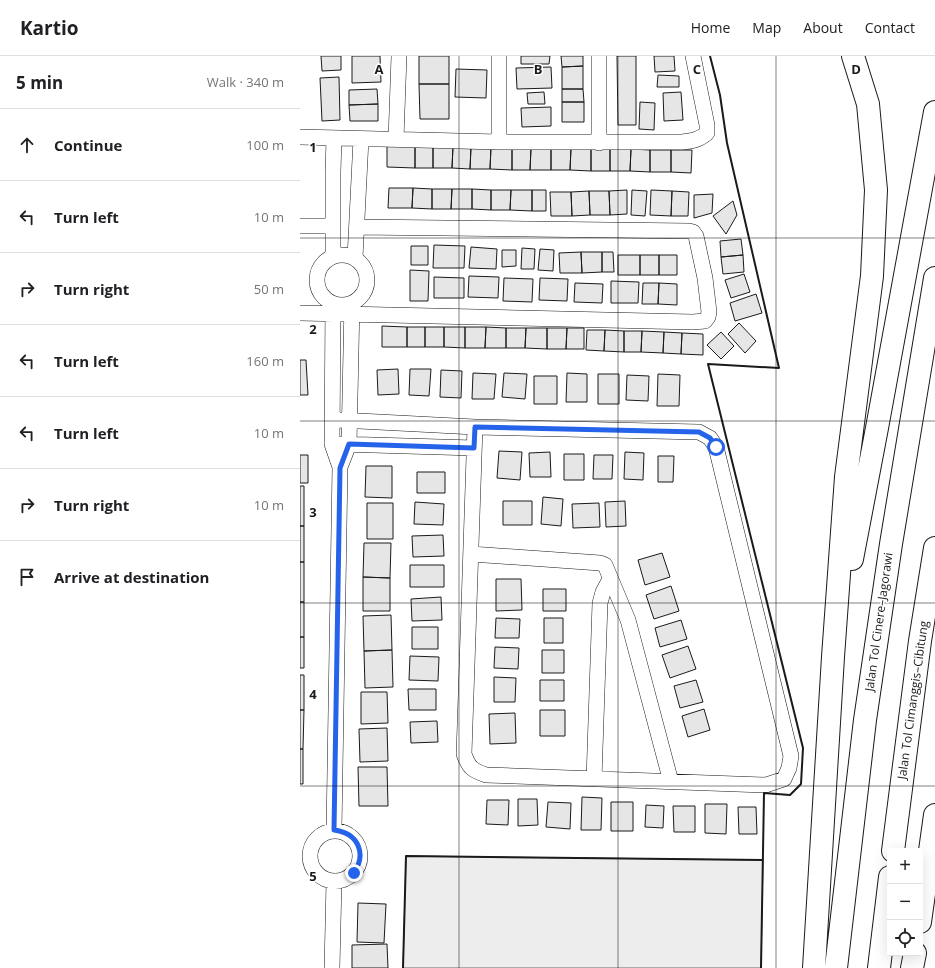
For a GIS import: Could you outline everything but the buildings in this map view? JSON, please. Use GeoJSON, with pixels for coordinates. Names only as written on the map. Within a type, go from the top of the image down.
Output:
{"type":"FeatureCollection","features":[{"type":"Feature","properties":{"kind":"highway"},"geometry":{"type":"LineString","coordinates":[[814,968],[833,657],[846,477],[872,276],[876,190],[868,104],[853,56]]}},
{"type":"Feature","properties":{"kind":"highway"},"geometry":{"type":"LineString","coordinates":[[833,657],[935,112]]}},
{"type":"Feature","properties":{"kind":"highway","name":"Jalan Tol Cinere–Jagorawi"},"geometry":{"type":"LineString","coordinates":[[836,968],[865,720],[891,544],[935,278]]}},
{"type":"Feature","properties":{"kind":"highway","name":"Jalan Tol Cimanggis–Cibitung"},"geometry":{"type":"LineString","coordinates":[[893,848],[920,641],[935,548]]}},
{"type":"Feature","properties":{"kind":"highway"},"geometry":{"type":"LineString","coordinates":[[920,920],[935,815]]}},
{"type":"Feature","properties":{"kind":"highway"},"geometry":{"type":"LineString","coordinates":[[879,968],[889,884]]}},
{"type":"Feature","properties":{"kind":"highway"},"geometry":{"type":"LineString","coordinates":[[912,968],[914,956]]}},
{"type":"Feature","properties":{"kind":"street"},"geometry":{"type":"LineString","coordinates":[[396,139],[399,56]]}},
{"type":"Feature","properties":{"kind":"street"},"geometry":{"type":"LineString","coordinates":[[499,56],[499,142]]}},
{"type":"Feature","properties":{"kind":"street"},"geometry":{"type":"LineString","coordinates":[[599,56],[599,142]]}},
{"type":"Feature","properties":{"kind":"street"},"geometry":{"type":"LineString","coordinates":[[300,137],[499,142],[693,141],[701,138],[707,133],[708,126],[693,56]]}},
{"type":"Feature","properties":{"kind":"street"},"geometry":{"type":"LineString","coordinates":[[333,255],[334,138]]}},
{"type":"Feature","properties":{"kind":"street"},"geometry":{"type":"LineString","coordinates":[[355,258],[361,139]]}},
{"type":"Feature","properties":{"kind":"street"},"geometry":{"type":"LineString","coordinates":[[300,226],[333,226]]}},
{"type":"Feature","properties":{"kind":"street"},"geometry":{"type":"LineString","coordinates":[[300,313],[333,309],[342,305],[352,309],[693,322],[705,321],[708,317],[709,312],[705,278],[698,242],[693,232],[357,227]]}},
{"type":"Feature","properties":{"kind":"street"},"geometry":{"type":"LineString","coordinates":[[334,830],[340,468],[332,444],[333,309],[317,286],[317,273],[323,262],[333,255],[344,254],[355,258],[364,268],[367,281],[363,294],[352,309],[349,444],[340,468]]}},
{"type":"Feature","properties":{"kind":"street"},"geometry":{"type":"LineString","coordinates":[[332,420],[475,427],[699,432],[710,438],[716,447],[791,756],[789,768],[784,779],[766,785],[486,775],[473,770],[464,754],[475,427]]}},
{"type":"Feature","properties":{"kind":"street"},"geometry":{"type":"LineString","coordinates":[[332,444],[474,448]]}},
{"type":"Feature","properties":{"kind":"street"},"geometry":{"type":"LineString","coordinates":[[471,554],[600,563],[605,565],[628,620],[671,782]]}},
{"type":"Feature","properties":{"kind":"street"},"geometry":{"type":"LineString","coordinates":[[594,779],[600,603],[603,592],[610,579]]}},
{"type":"Feature","properties":{"kind":"street"},"geometry":{"type":"LineString","coordinates":[[334,830],[348,834],[354,839],[360,852],[358,867],[348,878],[334,881],[325,880],[317,875],[304,859],[315,839],[324,832],[334,830]]}},
{"type":"Feature","properties":{"kind":"street"},"geometry":{"type":"LineString","coordinates":[[332,968],[334,881]]}},
{"type":"Feature","properties":{"kind":"shaded area"},"geometry":{"type":"Polygon","coordinates":[[[406,856],[763,860],[761,968],[403,968],[406,856]]]}},
{"type":"Feature","properties":{"kind":"wall"},"geometry":{"type":"LineString","coordinates":[[710,56],[720,95],[727,143],[779,368],[708,364],[803,748],[801,784],[790,795],[764,793],[761,968]]}},
{"type":"Feature","properties":{"kind":"wall"},"geometry":{"type":"LineString","coordinates":[[403,968],[406,856],[763,860]]}},
{"type":"Feature","properties":{"kind":"route"},"geometry":{"type":"LineString","coordinates":[[354,873],[360,860],[358,845],[348,834],[334,830],[340,468],[349,444],[474,448],[475,427],[699,432],[710,438],[716,447]]}}]}
